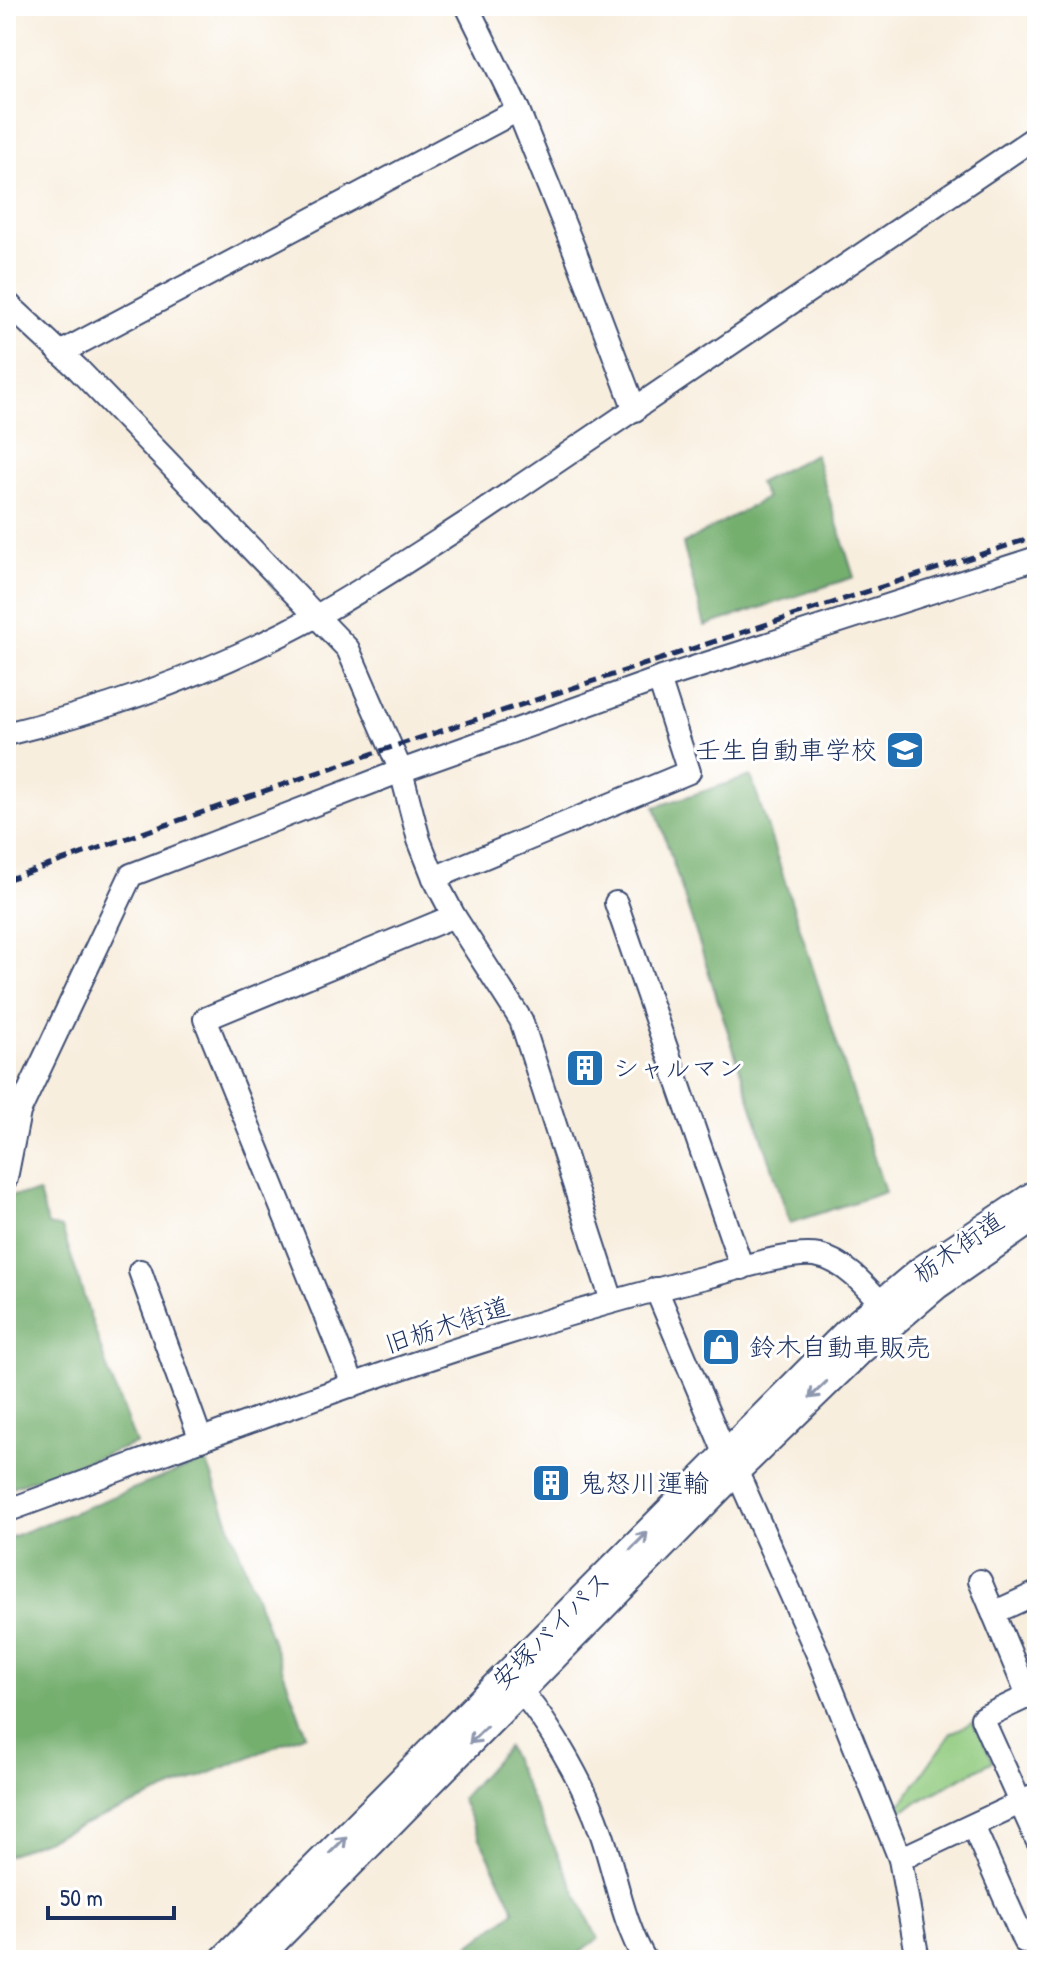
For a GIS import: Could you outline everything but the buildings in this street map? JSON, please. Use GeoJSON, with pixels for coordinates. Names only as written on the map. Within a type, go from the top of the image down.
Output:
{"type":"FeatureCollection","features":[{"type":"Feature","properties":{"kind":"main road","name":"栃木街道"},"geometry":{"type":"LineString","coordinates":[[888,1310],[972,1236],[1036,1215]]}},
{"type":"Feature","properties":{"kind":"main road","name":"安塚バイパス"},"geometry":{"type":"LineString","coordinates":[[255,1960],[514,1683],[731,1462],[888,1310]]}},
{"type":"Feature","properties":{"kind":"main road","name":"安塚バイパス"},"geometry":{"type":"LineString","coordinates":[[224,1960],[514,1683]]}},
{"type":"Feature","properties":{"kind":"street"},"geometry":{"type":"LineString","coordinates":[[467,6],[518,110],[635,410]]}},
{"type":"Feature","properties":{"kind":"street"},"geometry":{"type":"LineString","coordinates":[[60,353],[518,110]]}},
{"type":"Feature","properties":{"kind":"street"},"geometry":{"type":"LineString","coordinates":[[6,734],[53,723],[206,668],[317,616],[388,574],[635,410],[1037,136]]}},
{"type":"Feature","properties":{"kind":"street"},"geometry":{"type":"LineString","coordinates":[[6,302],[60,353],[348,649],[401,771],[419,840],[434,878],[454,916],[521,1020],[612,1301]]}},
{"type":"Feature","properties":{"kind":"street"},"geometry":{"type":"LineString","coordinates":[[6,1178],[19,1112],[131,875],[401,771],[659,679],[1037,558]]}},
{"type":"Feature","properties":{"kind":"street"},"geometry":{"type":"LineString","coordinates":[[434,878],[689,772],[659,679]]}},
{"type":"Feature","properties":{"kind":"street"},"geometry":{"type":"LineString","coordinates":[[616,903],[742,1268]]}},
{"type":"Feature","properties":{"kind":"street"},"geometry":{"type":"LineString","coordinates":[[351,1386],[349,1374],[205,1019],[454,916]]}},
{"type":"Feature","properties":{"kind":"street","name":"旧栃木街道"},"geometry":{"type":"LineString","coordinates":[[6,1511],[351,1386],[612,1301],[742,1268],[817,1255],[844,1268],[888,1310]]}},
{"type":"Feature","properties":{"kind":"street"},"geometry":{"type":"LineString","coordinates":[[140,1271],[201,1440]]}},
{"type":"Feature","properties":{"kind":"street"},"geometry":{"type":"LineString","coordinates":[[656,1289],[819,1657],[900,1859],[918,1960]]}},
{"type":"Feature","properties":{"kind":"street"},"geometry":{"type":"LineString","coordinates":[[980,1581],[1032,1694],[982,1718],[1029,1799],[1037,1840]]}},
{"type":"Feature","properties":{"kind":"street"},"geometry":{"type":"LineString","coordinates":[[993,1613],[1037,1593]]}},
{"type":"Feature","properties":{"kind":"street"},"geometry":{"type":"LineString","coordinates":[[514,1683],[568,1764],[593,1811],[627,1920],[645,1960]]}},
{"type":"Feature","properties":{"kind":"street"},"geometry":{"type":"LineString","coordinates":[[900,1859],[1029,1799]]}},
{"type":"Feature","properties":{"kind":"street"},"geometry":{"type":"LineString","coordinates":[[973,1826],[1024,1941],[1037,1935]]}},
{"type":"Feature","properties":{"kind":"green space"},"geometry":{"type":"Polygon","coordinates":[[[815,454],[854,577],[705,626],[683,544],[766,498],[758,483],[815,454]]]}},
{"type":"Feature","properties":{"kind":"green space"},"geometry":{"type":"Polygon","coordinates":[[[751,776],[885,1192],[790,1223],[655,807],[751,776]]]}},
{"type":"Feature","properties":{"kind":"green space"},"geometry":{"type":"Polygon","coordinates":[[[39,1193],[48,1225],[62,1228],[107,1368],[136,1444],[6,1489],[6,1196],[39,1193]]]}},
{"type":"Feature","properties":{"kind":"green space"},"geometry":{"type":"Polygon","coordinates":[[[206,1460],[306,1734],[6,1856],[6,1539],[206,1460]]]}},
{"type":"Feature","properties":{"kind":"green space"},"geometry":{"type":"Polygon","coordinates":[[[973,1722],[993,1761],[893,1815],[951,1733],[973,1722]]]}},
{"type":"Feature","properties":{"kind":"green space"},"geometry":{"type":"Polygon","coordinates":[[[507,1747],[598,1939],[569,1960],[451,1960],[515,1911],[461,1799],[507,1747]]]}},
{"type":"Feature","properties":{"kind":"railway"},"geometry":{"type":"LineString","coordinates":[[6,880],[392,747],[1037,536]]}},
{"type":"Feature","properties":{"kind":"place","name":"壬生自動車学校"},"geometry":{"type":"Point","coordinates":[905,750]}},
{"type":"Feature","properties":{"kind":"place","name":"シャルマン"},"geometry":{"type":"Point","coordinates":[585,1068]}},
{"type":"Feature","properties":{"kind":"place","name":"鈴木自動車販売"},"geometry":{"type":"Point","coordinates":[721,1347]}},
{"type":"Feature","properties":{"kind":"place","name":"鬼怒川運輸"},"geometry":{"type":"Point","coordinates":[551,1483]}}]}
